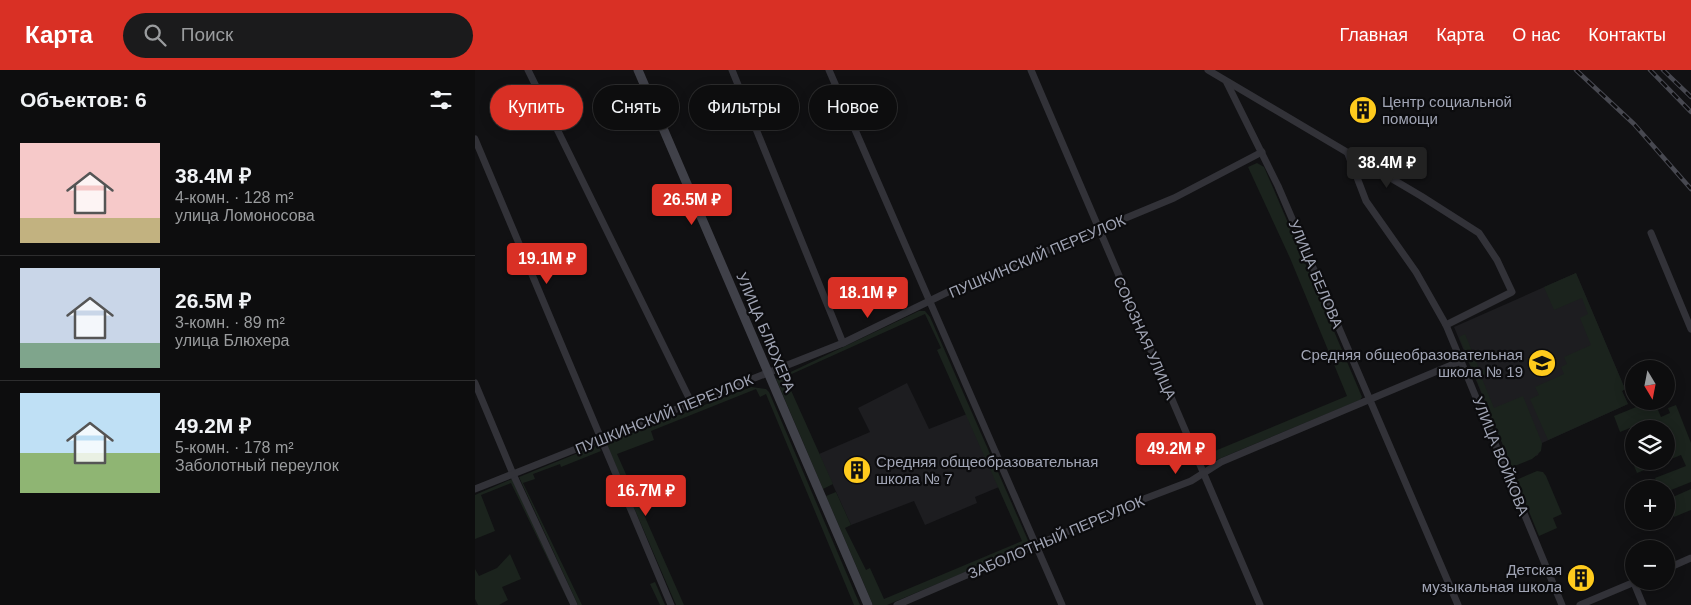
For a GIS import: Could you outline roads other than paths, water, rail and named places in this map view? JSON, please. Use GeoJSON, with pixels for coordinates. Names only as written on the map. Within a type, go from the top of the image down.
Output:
{"type":"FeatureCollection","features":[{"type":"Feature","properties":{"kind":"street"},"geometry":{"type":"LineString","coordinates":[[528,70],[691,402]]}},
{"type":"Feature","properties":{"kind":"street","name":"УЛИЦА БЛЮХЕРА"},"geometry":{"type":"LineString","coordinates":[[638,70],[868,605]]}},
{"type":"Feature","properties":{"kind":"street"},"geometry":{"type":"LineString","coordinates":[[733,70],[843,343]]}},
{"type":"Feature","properties":{"kind":"street"},"geometry":{"type":"LineString","coordinates":[[829,70],[1062,605]]}},
{"type":"Feature","properties":{"kind":"street","name":"СОЮЗНАЯ УЛИЦА"},"geometry":{"type":"LineString","coordinates":[[1031,70],[1260,605]]}},
{"type":"Feature","properties":{"kind":"street"},"geometry":{"type":"LineString","coordinates":[[1208,70],[1467,224],[1479,233],[1497,260],[1512,292],[1446,326]]}},
{"type":"Feature","properties":{"kind":"street","name":"УЛИЦА БЕЛОВА"},"geometry":{"type":"LineString","coordinates":[[1227,83],[1262,152],[1458,605]]}},
{"type":"Feature","properties":{"kind":"street"},"geometry":{"type":"LineString","coordinates":[[475,139],[671,605]]}},
{"type":"Feature","properties":{"kind":"street","name":"ПУШКИНСКИЙ ПЕРЕУЛОК"},"geometry":{"type":"LineString","coordinates":[[475,490],[691,402],[843,343],[930,302],[1174,198],[1262,152]]}},
{"type":"Feature","properties":{"kind":"street","name":"УЛИЦА ВОЙКОВА"},"geometry":{"type":"LineString","coordinates":[[1348,154],[1366,201],[1416,272],[1446,326],[1562,605]]}},
{"type":"Feature","properties":{"kind":"street"},"geometry":{"type":"LineString","coordinates":[[1651,233],[1691,329]]}},
{"type":"Feature","properties":{"kind":"street","name":"ЗАБОЛОТНЫЙ ПЕРЕУЛОК"},"geometry":{"type":"LineString","coordinates":[[897,605],[1191,481],[1221,462],[1461,362]]}},
{"type":"Feature","properties":{"kind":"street"},"geometry":{"type":"LineString","coordinates":[[475,383],[513,474],[574,605]]}},
{"type":"Feature","properties":{"kind":"street"},"geometry":{"type":"LineString","coordinates":[[1675,565],[1691,558]]}},
{"type":"Feature","properties":{"kind":"street"},"geometry":{"type":"LineString","coordinates":[[1580,605],[1625,586]]}},
{"type":"Feature","properties":{"kind":"street"},"geometry":{"type":"LineString","coordinates":[[1638,590],[1643,605]]}},
{"type":"Feature","properties":{"kind":"railway"},"geometry":{"type":"LineString","coordinates":[[1576,70],[1634,124],[1691,189]]}},
{"type":"Feature","properties":{"kind":"railway"},"geometry":{"type":"LineString","coordinates":[[1650,70],[1691,112]]}},
{"type":"Feature","properties":{"kind":"railway"},"geometry":{"type":"LineString","coordinates":[[1663,70],[1691,97]]}},
{"type":"Feature","properties":{"kind":"place","name":"Центр социальной помощи"},"geometry":{"type":"Point","coordinates":[1363,110]}},
{"type":"Feature","properties":{"kind":"place","name":"Средняя общеобразовательная школа № 19"},"geometry":{"type":"Point","coordinates":[1542,363]}},
{"type":"Feature","properties":{"kind":"place","name":"Средняя общеобразовательная школа № 7"},"geometry":{"type":"Point","coordinates":[857,470]}},
{"type":"Feature","properties":{"kind":"place","name":"Детская музыкальная школа"},"geometry":{"type":"Point","coordinates":[1581,578]}}]}
